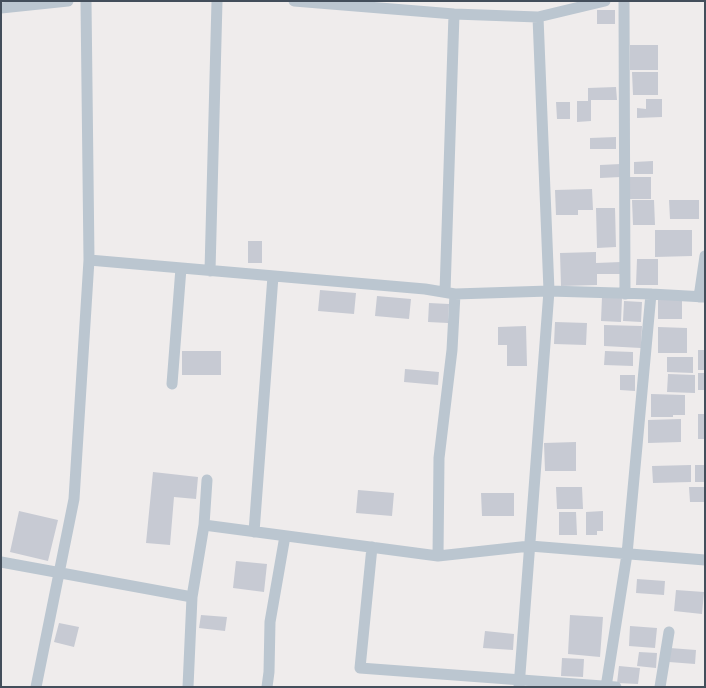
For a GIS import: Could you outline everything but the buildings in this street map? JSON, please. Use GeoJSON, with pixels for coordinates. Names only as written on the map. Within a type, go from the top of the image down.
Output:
{"type":"FeatureCollection","features":[{"type":"Feature","properties":{"kind":"street"},"geometry":{"type":"LineString","coordinates":[[1,8],[68,1]]}},
{"type":"Feature","properties":{"kind":"street"},"geometry":{"type":"LineString","coordinates":[[36,687],[74,499],[89,260],[86,1]]}},
{"type":"Feature","properties":{"kind":"street"},"geometry":{"type":"LineString","coordinates":[[210,271],[217,1]]}},
{"type":"Feature","properties":{"kind":"street"},"geometry":{"type":"LineString","coordinates":[[294,1],[454,14],[538,17],[605,1]]}},
{"type":"Feature","properties":{"kind":"street"},"geometry":{"type":"LineString","coordinates":[[624,1],[625,294]]}},
{"type":"Feature","properties":{"kind":"street"},"geometry":{"type":"LineString","coordinates":[[438,556],[439,458],[452,350],[450,293],[454,14]]}},
{"type":"Feature","properties":{"kind":"street"},"geometry":{"type":"LineString","coordinates":[[519,684],[549,291],[538,17]]}},
{"type":"Feature","properties":{"kind":"street"},"geometry":{"type":"LineString","coordinates":[[89,260],[450,293],[549,291],[702,297],[705,256]]}},
{"type":"Feature","properties":{"kind":"street"},"geometry":{"type":"LineString","coordinates":[[172,384],[181,268]]}},
{"type":"Feature","properties":{"kind":"street"},"geometry":{"type":"LineString","coordinates":[[254,532],[273,276]]}},
{"type":"Feature","properties":{"kind":"street"},"geometry":{"type":"LineString","coordinates":[[372,548],[360,668],[519,684],[610,687],[627,554],[651,294]]}},
{"type":"Feature","properties":{"kind":"street"},"geometry":{"type":"LineString","coordinates":[[188,687],[192,597],[204,525],[207,480]]}},
{"type":"Feature","properties":{"kind":"street"},"geometry":{"type":"LineString","coordinates":[[204,525],[438,556],[530,546],[705,560]]}},
{"type":"Feature","properties":{"kind":"street"},"geometry":{"type":"LineString","coordinates":[[267,687],[269,672],[270,622],[285,536]]}},
{"type":"Feature","properties":{"kind":"street"},"geometry":{"type":"LineString","coordinates":[[1,562],[192,597]]}},
{"type":"Feature","properties":{"kind":"street"},"geometry":{"type":"LineString","coordinates":[[660,687],[669,632]]}}]}
